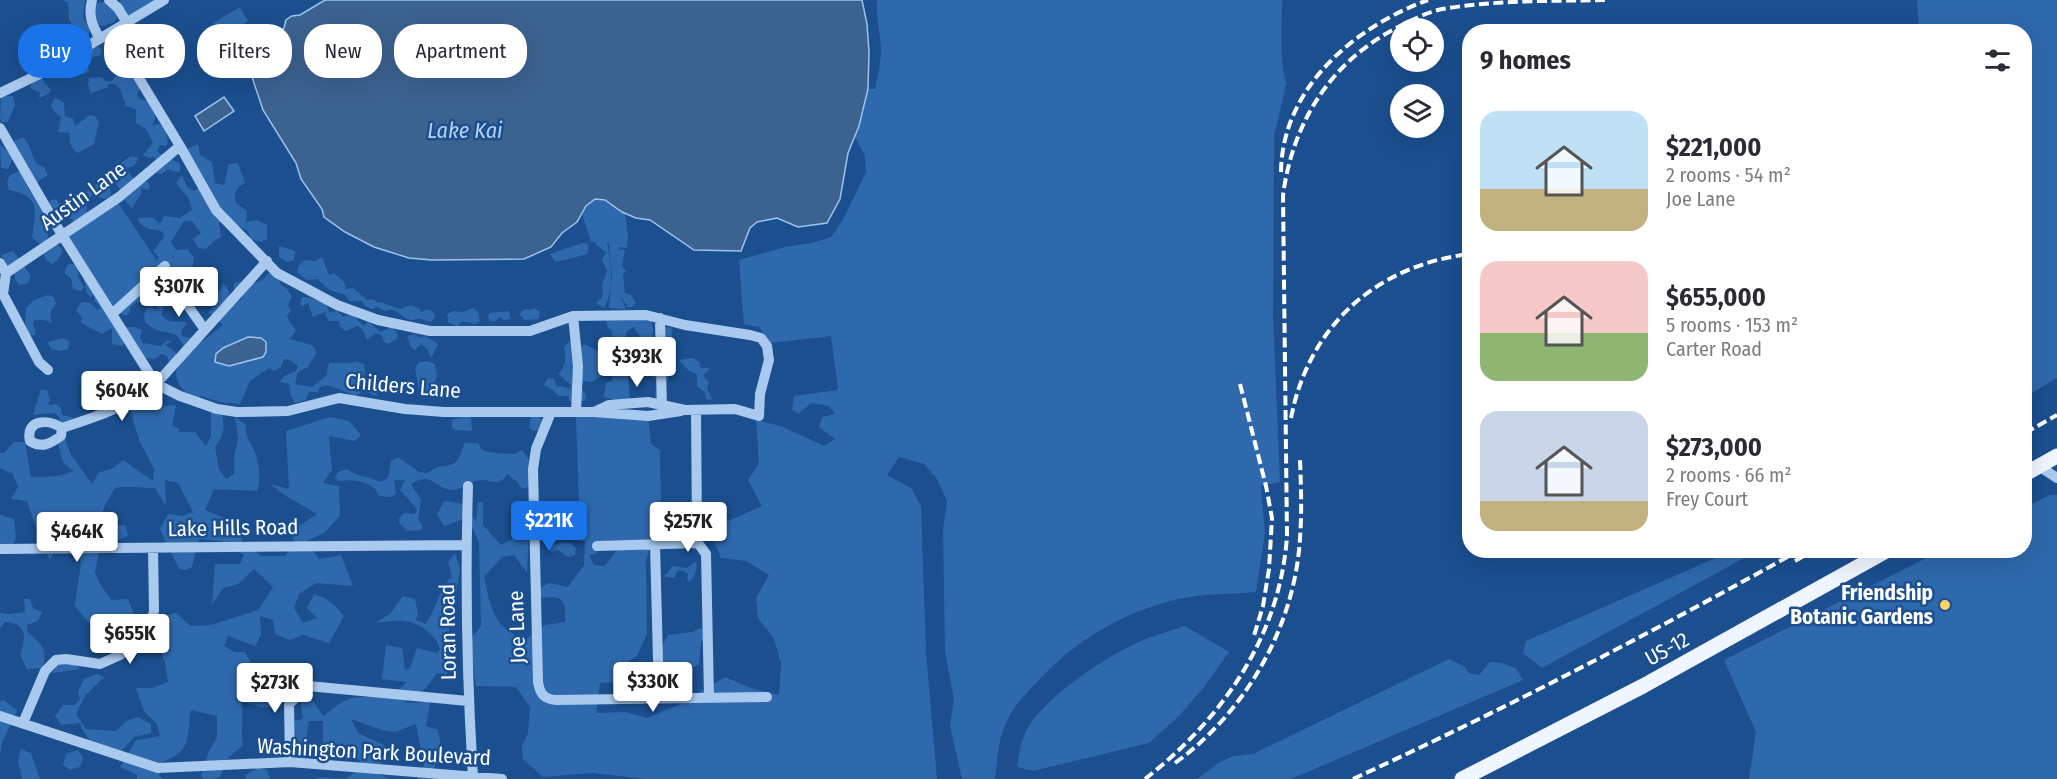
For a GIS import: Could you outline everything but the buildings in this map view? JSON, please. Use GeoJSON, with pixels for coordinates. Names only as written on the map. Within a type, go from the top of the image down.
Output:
{"type":"FeatureCollection","features":[{"type":"Feature","properties":{"kind":"main road"},"geometry":{"type":"LineString","coordinates":[[2032,470],[2057,456]]}},
{"type":"Feature","properties":{"kind":"main road","name":"US-12"},"geometry":{"type":"LineString","coordinates":[[1462,779],[1643,686],[1874,558]]}},
{"type":"Feature","properties":{"kind":"street"},"geometry":{"type":"LineString","coordinates":[[92,0],[89,11],[91,21],[100,39]]}},
{"type":"Feature","properties":{"kind":"street"},"geometry":{"type":"LineString","coordinates":[[109,0],[118,8],[126,23],[164,0]]}},
{"type":"Feature","properties":{"kind":"street"},"geometry":{"type":"LineString","coordinates":[[0,93],[48,70],[104,36]]}},
{"type":"Feature","properties":{"kind":"street"},"geometry":{"type":"LineString","coordinates":[[139,78],[216,210],[277,273],[337,305],[400,327],[430,331],[530,331],[573,316],[646,315],[660,318],[662,409]]}},
{"type":"Feature","properties":{"kind":"street"},"geometry":{"type":"LineString","coordinates":[[0,128],[62,235],[156,384]]}},
{"type":"Feature","properties":{"kind":"street","name":"Austin Lane"},"geometry":{"type":"LineString","coordinates":[[6,273],[119,197],[180,146]]}},
{"type":"Feature","properties":{"kind":"street"},"geometry":{"type":"LineString","coordinates":[[62,428],[104,415],[140,397],[156,384],[267,261]]}},
{"type":"Feature","properties":{"kind":"street"},"geometry":{"type":"LineString","coordinates":[[0,263],[6,273],[3,294],[39,362],[48,370]]}},
{"type":"Feature","properties":{"kind":"street"},"geometry":{"type":"LineString","coordinates":[[112,314],[165,266]]}},
{"type":"Feature","properties":{"kind":"street"},"geometry":{"type":"LineString","coordinates":[[177,290],[205,330]]}},
{"type":"Feature","properties":{"kind":"street"},"geometry":{"type":"LineString","coordinates":[[573,316],[578,366],[576,412]]}},
{"type":"Feature","properties":{"kind":"street","name":"Childers Lane"},"geometry":{"type":"LineString","coordinates":[[156,384],[180,396],[217,409],[237,412],[288,411],[339,398],[405,409],[444,412],[594,412],[609,405],[648,402],[662,409],[735,410],[759,416],[760,394],[769,360],[767,346],[761,339],[660,318]]}},
{"type":"Feature","properties":{"kind":"street"},"geometry":{"type":"LineString","coordinates":[[691,410],[698,543],[706,554],[709,697]]}},
{"type":"Feature","properties":{"kind":"street","name":"Joe Lane"},"geometry":{"type":"LineString","coordinates":[[551,412],[536,449],[533,469],[539,689],[545,698],[556,700],[659,699]]}},
{"type":"Feature","properties":{"kind":"street"},"geometry":{"type":"LineString","coordinates":[[2039,466],[2057,478]]}},
{"type":"Feature","properties":{"kind":"street","name":"Loran Road"},"geometry":{"type":"LineString","coordinates":[[468,486],[466,545],[468,701],[473,777]]}},
{"type":"Feature","properties":{"kind":"street"},"geometry":{"type":"LineString","coordinates":[[597,546],[698,543]]}},
{"type":"Feature","properties":{"kind":"street"},"geometry":{"type":"LineString","coordinates":[[656,544],[659,699],[767,697]]}},
{"type":"Feature","properties":{"kind":"street","name":"Lake Hills Road"},"geometry":{"type":"LineString","coordinates":[[0,549],[466,545]]}},
{"type":"Feature","properties":{"kind":"street"},"geometry":{"type":"LineString","coordinates":[[23,723],[45,671],[56,660],[66,659],[100,664],[120,655],[147,636],[154,611],[153,548]]}},
{"type":"Feature","properties":{"kind":"street"},"geometry":{"type":"LineString","coordinates":[[290,762],[289,704],[308,686],[468,701]]}},
{"type":"Feature","properties":{"kind":"street","name":"Washington Park Boulevard"},"geometry":{"type":"LineString","coordinates":[[0,716],[158,768],[290,762],[502,779]]}},
{"type":"Feature","properties":{"kind":"shaded area"},"geometry":{"type":"Polygon","coordinates":[[[62,0],[85,0],[83,17],[87,24],[73,24],[69,20],[68,3],[62,0]]]}},
{"type":"Feature","properties":{"kind":"shaded area"},"geometry":{"type":"Polygon","coordinates":[[[120,0],[158,0],[129,18],[117,16],[115,22],[103,26],[98,24],[93,11],[97,3],[105,2],[120,6],[120,0]]]}},
{"type":"Feature","properties":{"kind":"shaded area"},"geometry":{"type":"Polygon","coordinates":[[[877,0],[1282,0],[1282,55],[1284,76],[1287,82],[1274,134],[1273,317],[1280,482],[1261,486],[1265,533],[1256,592],[1197,596],[1159,604],[1121,619],[1086,639],[1055,664],[1014,709],[1002,735],[995,779],[962,779],[950,726],[954,699],[945,652],[943,529],[947,501],[937,479],[924,464],[899,457],[887,475],[911,488],[921,506],[926,652],[937,779],[646,779],[593,773],[543,777],[523,759],[522,746],[528,733],[530,707],[516,687],[476,686],[471,653],[472,637],[481,626],[479,542],[473,529],[461,520],[444,526],[437,514],[444,501],[460,503],[476,521],[478,502],[483,502],[483,525],[501,545],[521,534],[520,516],[545,501],[545,518],[529,531],[527,573],[514,555],[502,557],[484,577],[495,615],[500,623],[514,635],[525,640],[545,625],[565,622],[564,606],[559,599],[549,597],[534,599],[531,592],[549,583],[568,587],[584,565],[585,541],[580,541],[580,531],[572,528],[569,517],[579,505],[576,417],[648,416],[651,444],[660,450],[661,513],[657,525],[658,539],[652,540],[646,561],[647,634],[637,656],[616,669],[640,672],[653,687],[624,682],[600,683],[596,713],[626,712],[646,718],[679,705],[725,677],[751,688],[779,695],[781,663],[774,639],[758,618],[756,598],[769,575],[746,561],[721,558],[715,544],[707,536],[708,520],[728,521],[762,506],[748,480],[759,464],[756,420],[781,426],[824,446],[835,439],[819,427],[822,417],[835,414],[829,406],[811,403],[798,414],[792,409],[794,396],[838,390],[831,336],[771,343],[759,327],[744,324],[739,260],[831,237],[844,218],[866,172],[865,156],[854,135],[859,126],[868,89],[875,89],[879,69],[881,49],[877,0]],[[625,540],[601,541],[596,554],[589,555],[594,565],[605,566],[625,540]]]}},
{"type":"Feature","properties":{"kind":"shaded area"},"geometry":{"type":"Polygon","coordinates":[[[1917,0],[2057,0],[2057,378],[2032,393],[2032,24],[1919,24],[1917,0]]]}},
{"type":"Feature","properties":{"kind":"shaded area"},"geometry":{"type":"Polygon","coordinates":[[[240,7],[248,21],[243,24],[213,23],[240,7]]]}},
{"type":"Feature","properties":{"kind":"shaded area"},"geometry":{"type":"Polygon","coordinates":[[[92,47],[99,47],[102,51],[99,56],[92,57],[92,47]]]}},
{"type":"Feature","properties":{"kind":"shaded area"},"geometry":{"type":"Polygon","coordinates":[[[101,77],[106,81],[112,81],[114,78],[135,78],[140,87],[137,95],[139,99],[147,101],[156,115],[152,126],[159,124],[165,129],[168,143],[166,146],[160,145],[157,151],[180,164],[180,171],[168,169],[162,174],[156,173],[155,157],[149,158],[143,155],[153,143],[146,129],[136,123],[136,109],[126,106],[120,89],[115,84],[108,84],[108,87],[91,93],[88,85],[89,78],[101,77]]]}},
{"type":"Feature","properties":{"kind":"shaded area"},"geometry":{"type":"Polygon","coordinates":[[[41,78],[51,90],[39,98],[40,93],[30,88],[33,81],[41,78]]]}},
{"type":"Feature","properties":{"kind":"shaded area"},"geometry":{"type":"Polygon","coordinates":[[[1,96],[13,96],[15,105],[8,122],[1,122],[0,119],[1,96]]]}},
{"type":"Feature","properties":{"kind":"shaded area"},"geometry":{"type":"Polygon","coordinates":[[[54,99],[64,103],[65,116],[73,119],[75,126],[90,115],[95,116],[99,122],[94,144],[78,153],[73,149],[70,133],[58,132],[61,117],[51,106],[54,99]]]}},
{"type":"Feature","properties":{"kind":"shaded area"},"geometry":{"type":"Polygon","coordinates":[[[23,137],[35,161],[44,167],[48,175],[28,188],[46,219],[47,240],[57,244],[63,250],[58,260],[52,264],[46,260],[40,244],[32,237],[35,212],[31,200],[27,196],[9,190],[7,183],[10,175],[29,167],[24,161],[12,160],[8,169],[1,168],[0,143],[9,152],[13,142],[23,137]]]}},
{"type":"Feature","properties":{"kind":"shaded area"},"geometry":{"type":"Polygon","coordinates":[[[198,144],[200,155],[212,162],[215,183],[224,185],[229,164],[238,163],[245,183],[236,191],[236,203],[247,211],[246,222],[257,220],[267,225],[267,239],[261,242],[250,239],[248,231],[239,226],[219,223],[221,237],[206,249],[198,248],[193,239],[201,233],[192,221],[184,221],[171,242],[176,250],[187,249],[194,257],[192,271],[187,281],[192,294],[178,301],[165,289],[156,271],[139,294],[144,295],[141,301],[130,308],[130,313],[125,316],[113,308],[123,327],[142,330],[140,338],[143,343],[161,346],[167,340],[172,341],[166,345],[177,354],[184,346],[179,338],[148,325],[144,314],[147,308],[153,307],[157,311],[156,306],[165,304],[161,315],[171,321],[187,323],[182,330],[182,336],[203,341],[223,325],[208,312],[215,306],[210,296],[221,290],[223,283],[229,291],[228,298],[241,300],[242,295],[234,289],[234,283],[256,282],[269,273],[277,273],[281,285],[292,296],[288,306],[291,311],[287,316],[296,330],[290,339],[312,345],[317,352],[308,367],[298,372],[295,384],[312,387],[326,376],[329,363],[355,361],[364,364],[365,374],[360,381],[369,391],[376,388],[377,396],[363,391],[356,396],[328,385],[320,387],[318,392],[309,392],[306,400],[295,403],[289,384],[280,382],[284,376],[296,371],[298,366],[284,359],[281,367],[274,371],[269,368],[250,381],[240,404],[220,402],[201,396],[197,398],[187,393],[180,385],[176,375],[178,364],[169,363],[167,356],[161,354],[155,359],[144,358],[125,343],[123,346],[112,344],[112,328],[102,334],[81,323],[82,318],[76,310],[82,302],[90,303],[98,310],[100,307],[94,300],[95,293],[91,297],[87,294],[82,270],[78,270],[78,276],[84,287],[82,291],[73,289],[71,278],[65,274],[65,269],[69,264],[75,264],[67,235],[117,201],[157,261],[159,257],[153,251],[164,237],[163,232],[145,228],[137,218],[152,217],[160,224],[164,216],[179,218],[192,210],[189,199],[176,183],[182,175],[187,187],[194,191],[206,183],[187,149],[198,144]]]}},
{"type":"Feature","properties":{"kind":"shaded area"},"geometry":{"type":"Polygon","coordinates":[[[131,156],[138,159],[134,166],[127,168],[129,173],[140,184],[147,181],[150,186],[148,190],[141,188],[141,194],[132,208],[113,181],[109,183],[111,194],[108,199],[93,193],[87,204],[86,216],[75,221],[64,215],[61,209],[52,211],[49,201],[56,199],[63,208],[75,199],[82,198],[83,193],[94,187],[100,180],[107,181],[109,171],[131,156]]]}},
{"type":"Feature","properties":{"kind":"shaded area"},"geometry":{"type":"Polygon","coordinates":[[[594,199],[608,202],[625,213],[627,248],[619,247],[619,253],[620,249],[625,250],[622,266],[626,271],[623,275],[625,293],[631,295],[636,303],[628,307],[621,297],[626,309],[609,308],[612,277],[609,243],[591,242],[582,214],[586,206],[594,199]]]}},
{"type":"Feature","properties":{"kind":"shaded area"},"geometry":{"type":"Polygon","coordinates":[[[595,242],[607,243],[610,259],[611,285],[604,308],[596,303],[603,296],[602,284],[607,271],[602,260],[606,252],[595,242]]]}},
{"type":"Feature","properties":{"kind":"shaded area"},"geometry":{"type":"Polygon","coordinates":[[[582,243],[588,244],[588,253],[584,255],[555,262],[550,254],[582,243]]]}},
{"type":"Feature","properties":{"kind":"shaded area"},"geometry":{"type":"Polygon","coordinates":[[[279,246],[295,251],[294,260],[288,262],[279,257],[279,246]]]}},
{"type":"Feature","properties":{"kind":"shaded area"},"geometry":{"type":"Polygon","coordinates":[[[13,251],[31,276],[28,283],[19,285],[15,279],[15,272],[1,255],[13,251]]]}},
{"type":"Feature","properties":{"kind":"shaded area"},"geometry":{"type":"Polygon","coordinates":[[[322,257],[329,275],[334,273],[344,282],[346,289],[353,288],[367,300],[373,299],[378,303],[400,309],[411,305],[420,309],[421,312],[427,309],[433,312],[435,317],[431,322],[420,319],[412,320],[393,310],[385,311],[377,307],[372,309],[365,306],[362,301],[350,301],[344,294],[329,289],[318,279],[307,280],[297,272],[298,266],[305,260],[316,261],[322,257]]]}},
{"type":"Feature","properties":{"kind":"shaded area"},"geometry":{"type":"Polygon","coordinates":[[[48,295],[54,297],[56,304],[51,313],[52,323],[34,320],[35,335],[28,335],[25,328],[26,308],[34,300],[48,295]]]}},
{"type":"Feature","properties":{"kind":"shaded area"},"geometry":{"type":"Polygon","coordinates":[[[302,297],[325,303],[330,313],[337,310],[343,317],[352,316],[364,326],[368,321],[380,332],[392,327],[398,334],[397,339],[388,344],[384,342],[382,336],[376,333],[367,340],[362,329],[357,326],[346,331],[340,327],[339,321],[328,321],[325,312],[313,317],[308,303],[303,306],[300,304],[302,297]]]}},
{"type":"Feature","properties":{"kind":"shaded area"},"geometry":{"type":"Polygon","coordinates":[[[473,308],[478,312],[480,321],[474,324],[462,321],[457,326],[448,322],[447,315],[452,311],[463,312],[473,308]]]}},
{"type":"Feature","properties":{"kind":"shaded area"},"geometry":{"type":"Polygon","coordinates":[[[534,308],[540,312],[539,319],[525,320],[520,315],[525,309],[534,308]]]}},
{"type":"Feature","properties":{"kind":"shaded area"},"geometry":{"type":"Polygon","coordinates":[[[509,311],[511,319],[504,320],[500,317],[494,322],[488,319],[489,313],[509,311]]]}},
{"type":"Feature","properties":{"kind":"shaded area"},"geometry":{"type":"Polygon","coordinates":[[[638,318],[652,321],[650,352],[654,351],[665,327],[672,328],[671,348],[666,349],[668,380],[658,384],[667,391],[666,399],[655,398],[656,380],[643,371],[636,370],[628,370],[630,403],[614,404],[613,399],[604,397],[606,383],[612,381],[612,331],[608,328],[606,320],[638,318]],[[633,327],[626,332],[628,362],[631,361],[634,345],[644,341],[633,327]]]}},
{"type":"Feature","properties":{"kind":"shaded area"},"geometry":{"type":"Polygon","coordinates":[[[415,334],[421,338],[424,336],[438,345],[431,358],[427,349],[421,344],[415,350],[411,347],[407,336],[415,334]]]}},
{"type":"Feature","properties":{"kind":"shaded area"},"geometry":{"type":"Polygon","coordinates":[[[64,338],[70,342],[68,349],[60,351],[51,349],[48,342],[64,338]]]}},
{"type":"Feature","properties":{"kind":"shaded area"},"geometry":{"type":"Polygon","coordinates":[[[569,342],[580,342],[582,347],[584,344],[605,354],[607,364],[603,374],[592,382],[584,381],[581,388],[586,395],[585,401],[569,401],[569,396],[559,396],[544,385],[548,378],[554,379],[557,387],[570,389],[571,385],[558,374],[565,362],[564,347],[569,342]]]}},
{"type":"Feature","properties":{"kind":"shaded area"},"geometry":{"type":"Polygon","coordinates":[[[692,358],[700,362],[700,368],[710,368],[703,376],[709,382],[707,389],[713,400],[706,399],[705,392],[697,387],[697,374],[688,370],[679,360],[692,358]]]}},
{"type":"Feature","properties":{"kind":"shaded area"},"geometry":{"type":"Polygon","coordinates":[[[427,361],[435,364],[437,375],[433,396],[427,397],[419,392],[415,368],[419,362],[427,361]]]}},
{"type":"Feature","properties":{"kind":"shaded area"},"geometry":{"type":"Polygon","coordinates":[[[116,381],[121,385],[122,393],[117,399],[105,393],[105,383],[116,381]]]}},
{"type":"Feature","properties":{"kind":"shaded area"},"geometry":{"type":"Polygon","coordinates":[[[41,389],[47,390],[50,400],[48,405],[56,404],[61,408],[62,415],[72,417],[75,428],[60,423],[55,413],[33,415],[41,389]]]}},
{"type":"Feature","properties":{"kind":"shaded area"},"geometry":{"type":"Polygon","coordinates":[[[148,396],[156,396],[163,406],[176,405],[172,425],[179,429],[179,432],[195,432],[206,446],[211,436],[211,412],[222,413],[223,431],[215,447],[219,469],[226,479],[234,474],[234,457],[238,439],[235,417],[246,425],[247,436],[255,452],[258,467],[257,491],[214,489],[205,510],[241,525],[242,541],[261,556],[285,556],[295,542],[290,532],[317,514],[270,484],[289,489],[286,431],[330,417],[349,421],[361,435],[355,441],[329,436],[332,470],[323,483],[339,486],[340,516],[324,533],[306,541],[319,559],[341,555],[353,586],[316,583],[299,594],[294,608],[303,623],[317,618],[307,608],[314,594],[331,602],[344,616],[329,643],[303,635],[290,640],[275,634],[273,620],[260,616],[261,635],[255,646],[228,636],[224,646],[235,652],[245,652],[252,665],[253,674],[247,679],[259,693],[266,694],[270,666],[278,665],[280,686],[278,708],[260,707],[241,701],[243,745],[227,759],[220,777],[215,779],[203,779],[201,776],[209,751],[217,738],[217,716],[191,710],[187,741],[180,752],[163,762],[159,776],[163,779],[137,779],[137,775],[120,767],[136,740],[160,736],[157,724],[144,711],[136,688],[152,688],[168,682],[161,653],[164,616],[176,613],[191,626],[211,625],[258,610],[273,587],[254,569],[238,584],[223,588],[212,605],[215,564],[240,564],[244,555],[222,541],[199,539],[192,567],[186,570],[179,569],[160,529],[168,514],[183,516],[193,512],[178,483],[165,480],[166,506],[155,488],[115,488],[100,518],[103,531],[95,572],[101,586],[112,600],[128,599],[140,631],[125,635],[109,623],[93,628],[75,606],[81,562],[63,532],[50,560],[27,501],[11,499],[18,487],[13,474],[0,468],[0,453],[4,453],[14,442],[25,442],[31,477],[58,476],[73,471],[63,462],[58,443],[65,439],[71,455],[92,484],[98,473],[113,468],[123,460],[153,481],[154,469],[139,440],[129,406],[148,396]]]}},
{"type":"Feature","properties":{"kind":"shaded area"},"geometry":{"type":"Polygon","coordinates":[[[531,415],[539,417],[544,423],[538,430],[534,431],[529,428],[531,415]]]}},
{"type":"Feature","properties":{"kind":"shaded area"},"geometry":{"type":"Polygon","coordinates":[[[464,416],[471,418],[472,431],[452,428],[452,420],[464,416]]]}},
{"type":"Feature","properties":{"kind":"shaded area"},"geometry":{"type":"Polygon","coordinates":[[[464,443],[478,443],[482,450],[494,453],[515,454],[522,450],[529,460],[528,468],[532,476],[528,487],[522,489],[507,474],[498,482],[478,480],[455,490],[445,488],[428,479],[418,480],[411,484],[421,500],[418,519],[423,527],[420,530],[408,531],[399,523],[399,519],[404,513],[415,514],[417,509],[400,490],[405,480],[394,480],[396,494],[391,497],[379,496],[372,487],[362,482],[338,481],[335,477],[338,472],[347,469],[354,474],[380,482],[388,478],[391,461],[398,457],[419,472],[428,473],[454,463],[464,443]]]}},
{"type":"Feature","properties":{"kind":"shaded area","name":"Friendship Botanic Gardens"},"geometry":{"type":"Polygon","coordinates":[[[2050,495],[2057,495],[2057,779],[1749,779],[1756,732],[1724,660],[1926,558],[2032,558],[2032,504],[2050,495]]]}},
{"type":"Feature","properties":{"kind":"shaded area"},"geometry":{"type":"Polygon","coordinates":[[[0,515],[14,519],[16,538],[9,553],[0,546],[0,515]]]}},
{"type":"Feature","properties":{"kind":"shaded area"},"geometry":{"type":"Polygon","coordinates":[[[114,525],[125,525],[128,536],[117,540],[110,534],[114,525]]]}},
{"type":"Feature","properties":{"kind":"shaded area"},"geometry":{"type":"Polygon","coordinates":[[[571,543],[576,549],[575,555],[568,557],[558,550],[551,552],[549,546],[571,543]]]}},
{"type":"Feature","properties":{"kind":"shaded area"},"geometry":{"type":"Polygon","coordinates":[[[455,553],[460,569],[456,596],[448,611],[451,664],[447,674],[437,673],[426,688],[404,703],[430,702],[426,726],[438,730],[442,754],[434,768],[441,779],[417,779],[424,765],[416,724],[395,732],[351,719],[358,733],[388,747],[385,759],[374,772],[389,779],[345,779],[357,771],[360,760],[323,748],[323,721],[309,721],[305,747],[297,750],[294,721],[303,719],[300,701],[312,700],[323,716],[346,700],[391,694],[407,682],[382,679],[386,645],[402,648],[405,670],[410,668],[417,648],[437,653],[440,649],[438,644],[426,630],[409,622],[375,623],[390,614],[403,596],[415,599],[418,614],[416,620],[425,624],[447,581],[452,576],[448,562],[455,553]]]}},
{"type":"Feature","properties":{"kind":"shaded area"},"geometry":{"type":"Polygon","coordinates":[[[1716,558],[1744,558],[1542,668],[1523,653],[1526,641],[1716,558]]]}},
{"type":"Feature","properties":{"kind":"shaded area"},"geometry":{"type":"Polygon","coordinates":[[[695,562],[697,564],[695,574],[688,582],[688,574],[684,571],[678,570],[674,578],[663,576],[672,566],[687,568],[695,562]]]}},
{"type":"Feature","properties":{"kind":"shaded area"},"geometry":{"type":"Polygon","coordinates":[[[24,599],[30,599],[33,608],[42,612],[38,621],[27,625],[28,633],[37,640],[44,652],[42,668],[27,669],[20,655],[24,637],[18,625],[5,622],[0,629],[0,613],[25,612],[24,599]]]}},
{"type":"Feature","properties":{"kind":"shaded area"},"geometry":{"type":"Polygon","coordinates":[[[1185,626],[1229,652],[1180,715],[1149,743],[1033,771],[1017,767],[1023,740],[1031,722],[1058,694],[1093,668],[1127,648],[1185,626]]]}},
{"type":"Feature","properties":{"kind":"shaded area"},"geometry":{"type":"Polygon","coordinates":[[[700,628],[711,634],[711,640],[701,641],[699,665],[677,672],[655,660],[668,635],[692,632],[700,628]]]}},
{"type":"Feature","properties":{"kind":"shaded area"},"geometry":{"type":"Polygon","coordinates":[[[1449,659],[1465,667],[1469,673],[1479,675],[1490,662],[1501,663],[1516,668],[1523,680],[1291,779],[1197,779],[1220,762],[1233,756],[1253,754],[1449,659]]]}},
{"type":"Feature","properties":{"kind":"shaded area"},"geometry":{"type":"Polygon","coordinates":[[[58,663],[77,665],[80,669],[53,673],[58,663]]]}},
{"type":"Feature","properties":{"kind":"shaded area"},"geometry":{"type":"Polygon","coordinates":[[[96,674],[104,677],[85,696],[76,714],[86,729],[116,731],[126,721],[138,717],[151,724],[151,733],[134,737],[115,758],[104,753],[94,744],[85,734],[80,723],[61,725],[55,716],[63,705],[74,705],[80,700],[78,692],[84,679],[96,674]]]}},
{"type":"Feature","properties":{"kind":"shaded area"},"geometry":{"type":"Polygon","coordinates":[[[3,700],[17,710],[2,743],[0,755],[0,702],[3,700]]]}},
{"type":"Feature","properties":{"kind":"shaded area"},"geometry":{"type":"Polygon","coordinates":[[[21,749],[31,753],[40,779],[22,779],[18,761],[21,749]]]}},
{"type":"Feature","properties":{"kind":"shaded area"},"geometry":{"type":"Polygon","coordinates":[[[78,750],[83,758],[80,767],[70,770],[63,765],[66,754],[78,750]]]}},
{"type":"Feature","properties":{"kind":"shaded area"},"geometry":{"type":"Polygon","coordinates":[[[259,768],[267,770],[270,779],[246,779],[245,775],[259,768]]]}},
{"type":"Feature","properties":{"kind":"shaded area"},"geometry":{"type":"Polygon","coordinates":[[[316,777],[345,779],[319,779],[316,777]]]}},
{"type":"Feature","properties":{"kind":"water","name":"Lake Kai"},"geometry":{"type":"Polygon","coordinates":[[[325,0],[862,0],[869,52],[868,89],[859,126],[848,153],[840,199],[827,223],[798,227],[777,218],[757,222],[750,228],[741,251],[694,250],[650,220],[636,218],[622,212],[605,200],[595,199],[586,206],[577,222],[562,233],[551,247],[524,259],[409,258],[374,247],[345,232],[324,217],[322,209],[301,179],[296,163],[263,110],[252,78],[292,78],[292,24],[285,24],[286,20],[292,16],[300,15],[325,0]]]}},
{"type":"Feature","properties":{"kind":"water"},"geometry":{"type":"Polygon","coordinates":[[[224,97],[234,111],[204,131],[195,116],[224,97]]]}},
{"type":"Feature","properties":{"kind":"water"},"geometry":{"type":"Polygon","coordinates":[[[248,337],[261,338],[266,342],[266,352],[263,357],[229,366],[215,362],[216,354],[223,348],[248,337]]]}},
{"type":"Feature","properties":{"kind":"railway"},"geometry":{"type":"LineString","coordinates":[[1281,172],[1285,142],[1294,113],[1308,88],[1327,65],[1349,44],[1374,26],[1428,0]]}},
{"type":"Feature","properties":{"kind":"railway"},"geometry":{"type":"LineString","coordinates":[[1145,779],[1199,730],[1242,673],[1273,608],[1282,573],[1287,536],[1283,195],[1296,143],[1319,97],[1334,77],[1373,42],[1430,12],[1504,2],[1607,0]]}},
{"type":"Feature","properties":{"kind":"railway"},"geometry":{"type":"LineString","coordinates":[[1291,418],[1300,385],[1313,355],[1331,328],[1352,305],[1377,286],[1405,271],[1436,260],[1462,255]]}},
{"type":"Feature","properties":{"kind":"railway"},"geometry":{"type":"LineString","coordinates":[[1240,384],[1272,518],[1269,569],[1263,606],[1253,639]]}},
{"type":"Feature","properties":{"kind":"railway"},"geometry":{"type":"LineString","coordinates":[[2032,429],[2057,415]]}},
{"type":"Feature","properties":{"kind":"railway"},"geometry":{"type":"LineString","coordinates":[[1175,763],[1224,719],[1244,693],[1277,634],[1296,571],[1301,518],[1300,459]]}},
{"type":"Feature","properties":{"kind":"railway"},"geometry":{"type":"LineString","coordinates":[[1353,779],[1578,669],[1786,558]]}},
{"type":"Feature","properties":{"kind":"railway"},"geometry":{"type":"LineString","coordinates":[[1795,561],[1800,558]]}},
{"type":"Feature","properties":{"kind":"place","name":"Friendship Botanic Gardens"},"geometry":{"type":"Point","coordinates":[1945,605]}}]}
